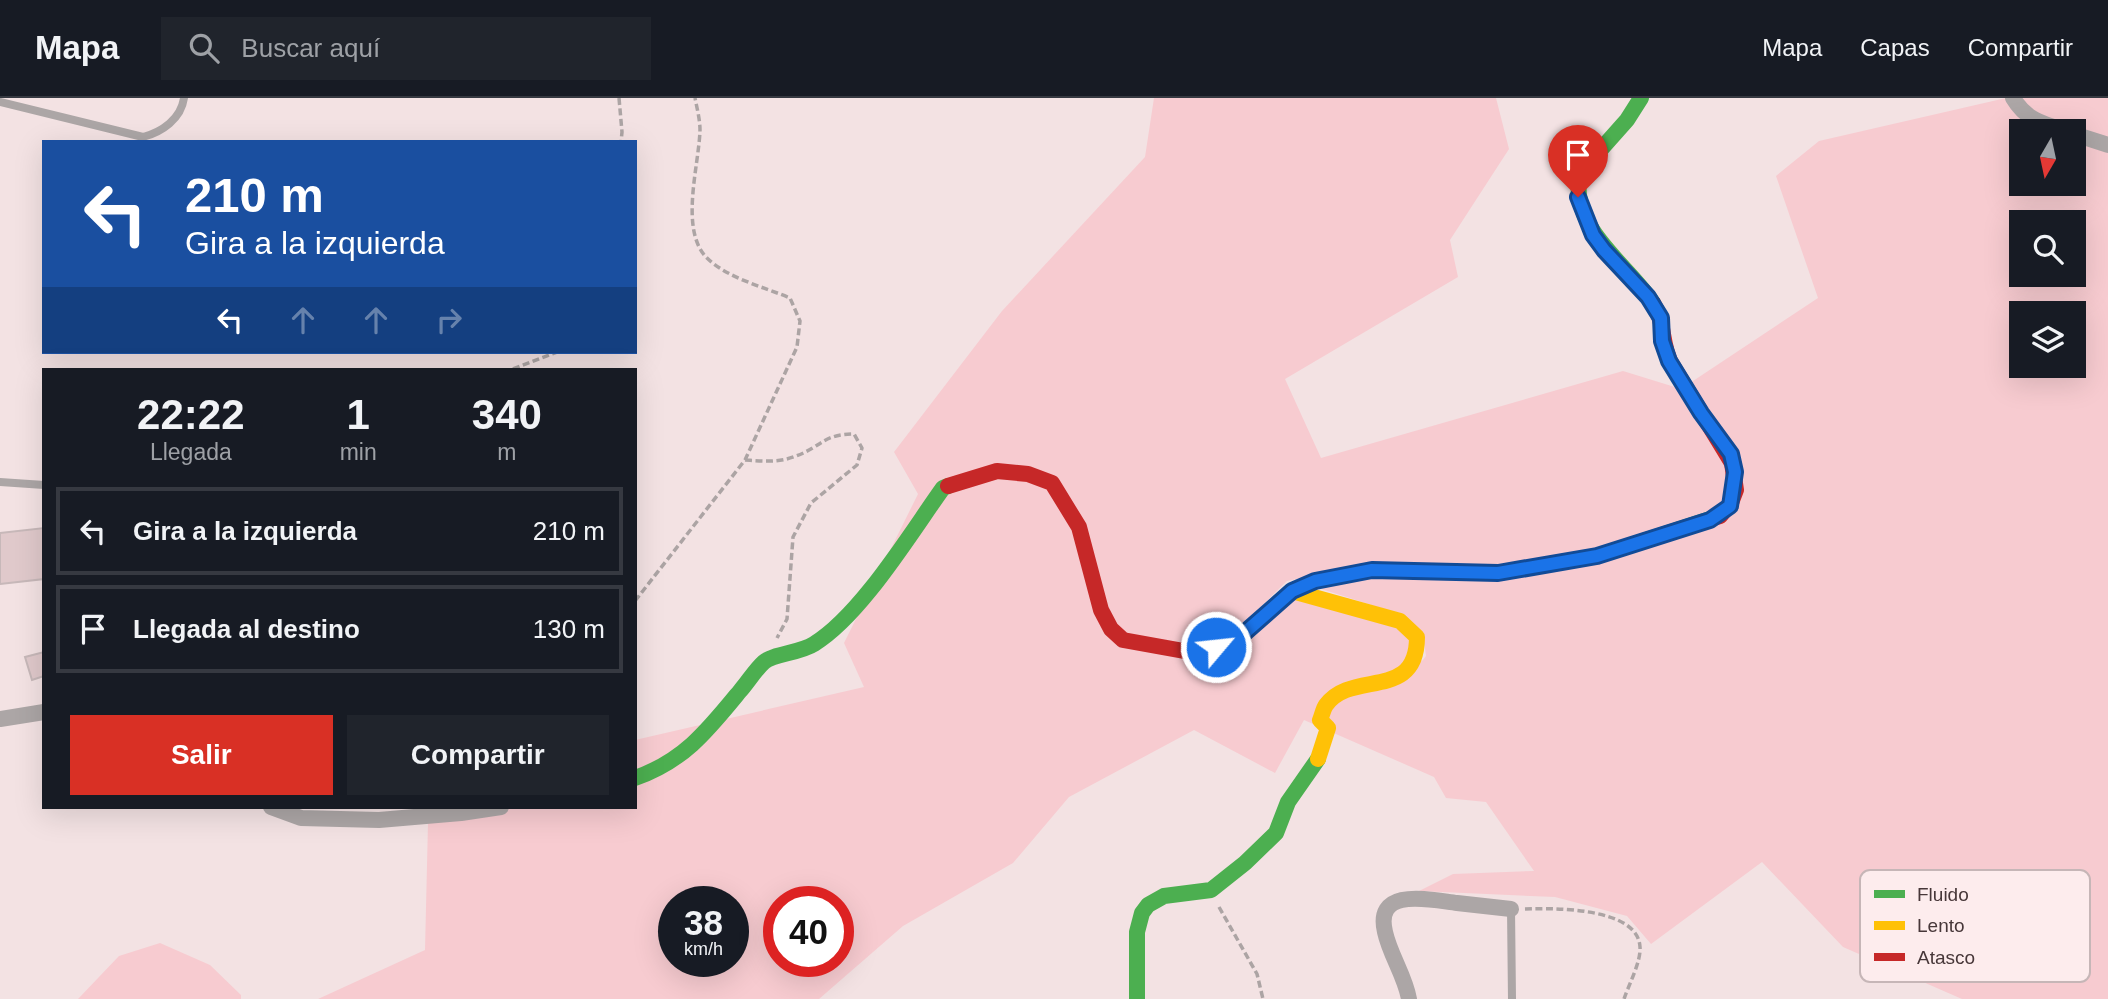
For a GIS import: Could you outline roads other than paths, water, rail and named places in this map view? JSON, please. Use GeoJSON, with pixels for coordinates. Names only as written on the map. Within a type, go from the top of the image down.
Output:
{"type":"FeatureCollection","features":[{"type":"Feature","properties":{"kind":"street"},"geometry":{"type":"LineString","coordinates":[[637,777],[658,770],[682,755],[706,732],[766,660],[793,654],[814,644],[842,621],[885,569],[943,488],[997,471],[1028,474],[1052,483],[1079,527],[1101,610],[1111,629],[1123,640],[1184,651],[1216,647],[1241,636],[1292,591],[1315,581],[1372,570],[1498,573],[1597,556],[1710,520],[1730,506],[1735,472],[1731,454],[1701,413],[1669,361],[1662,341],[1661,318],[1655,307],[1593,235],[1578,197],[1579,174],[1627,120],[1641,98]]}},
{"type":"Feature","properties":{"kind":"street"},"geometry":{"type":"LineString","coordinates":[[2013,98],[2020,111],[2031,119]]}},
{"type":"Feature","properties":{"kind":"street"},"geometry":{"type":"LineString","coordinates":[[2086,138],[2108,145]]}},
{"type":"Feature","properties":{"kind":"street"},"geometry":{"type":"LineString","coordinates":[[1137,999],[1136,955],[1142,914],[1160,898],[1210,890],[1260,850],[1276,833],[1290,798],[1328,743],[1328,729],[1320,720],[1321,710],[1332,699],[1352,689],[1403,675],[1413,666],[1419,654],[1418,637],[1400,621],[1292,591]]}},
{"type":"Feature","properties":{"kind":"street"},"geometry":{"type":"LineString","coordinates":[[0,719],[42,712]]}},
{"type":"Feature","properties":{"kind":"street"},"geometry":{"type":"LineString","coordinates":[[276,809],[301,818],[379,820],[488,809]]}},
{"type":"Feature","properties":{"kind":"street"},"geometry":{"type":"LineString","coordinates":[[1409,999],[1385,932],[1384,915],[1389,906],[1413,898],[1511,909]]}},
{"type":"Feature","properties":{"kind":"lane"},"geometry":{"type":"LineString","coordinates":[[0,102],[143,137],[157,133],[174,119],[184,98]]}},
{"type":"Feature","properties":{"kind":"lane"},"geometry":{"type":"LineString","coordinates":[[0,482],[42,485]]}},
{"type":"Feature","properties":{"kind":"lane"},"geometry":{"type":"LineString","coordinates":[[1511,909],[1512,999]]}}]}
